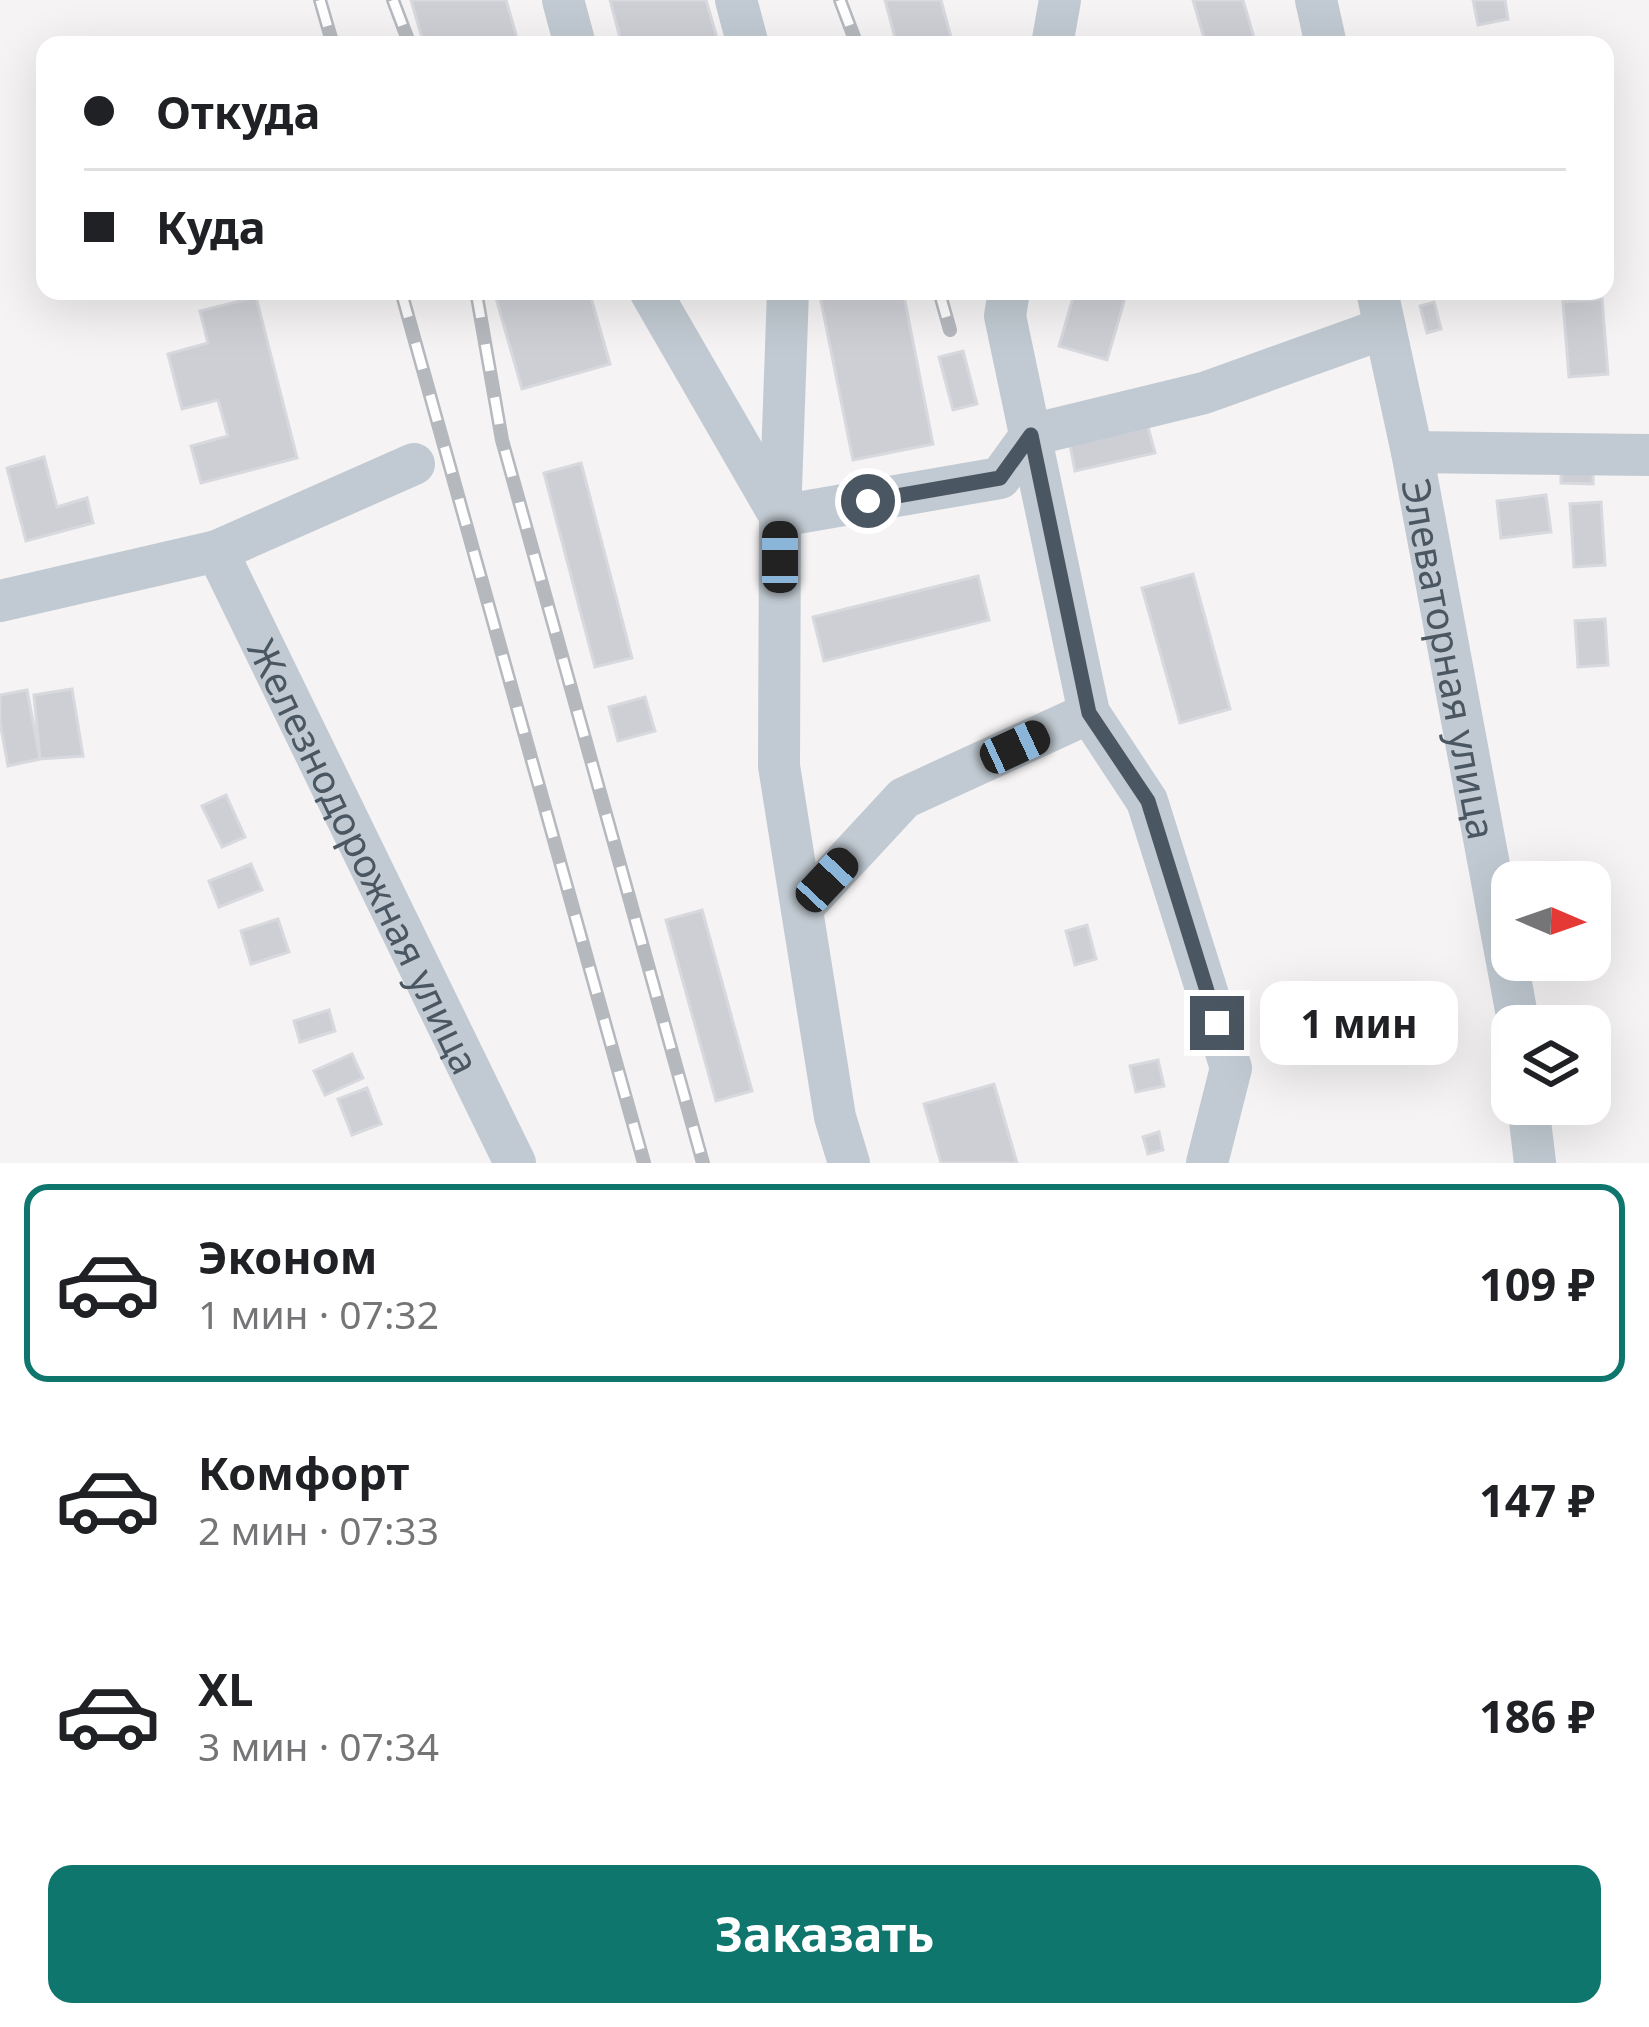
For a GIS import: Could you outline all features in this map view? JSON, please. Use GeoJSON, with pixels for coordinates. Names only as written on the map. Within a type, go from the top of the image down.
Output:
{"type":"FeatureCollection","features":[{"type":"Feature","properties":{"kind":"street"},"geometry":{"type":"LineString","coordinates":[[562,0],[572,36]]}},
{"type":"Feature","properties":{"kind":"street"},"geometry":{"type":"LineString","coordinates":[[736,0],[746,36]]}},
{"type":"Feature","properties":{"kind":"street"},"geometry":{"type":"LineString","coordinates":[[1054,36],[1060,0]]}},
{"type":"Feature","properties":{"kind":"street"},"geometry":{"type":"LineString","coordinates":[[1316,0],[1324,36]]}},
{"type":"Feature","properties":{"kind":"street"},"geometry":{"type":"LineString","coordinates":[[655,300],[780,516]]}},
{"type":"Feature","properties":{"kind":"street"},"geometry":{"type":"LineString","coordinates":[[788,300],[780,516],[779,766],[835,1117],[849,1163]]}},
{"type":"Feature","properties":{"kind":"street"},"geometry":{"type":"LineString","coordinates":[[1008,300],[1005,316],[1089,713],[1148,801],[1231,1068],[1207,1163]]}},
{"type":"Feature","properties":{"kind":"street"},"geometry":{"type":"LineString","coordinates":[[780,516],[1000,478],[1031,435],[1204,393],[1381,309]]}},
{"type":"Feature","properties":{"kind":"street","name":"Элеваторная улица"},"geometry":{"type":"LineString","coordinates":[[1381,309],[1515,1005]]}},
{"type":"Feature","properties":{"kind":"street"},"geometry":{"type":"LineString","coordinates":[[1412,452],[1649,455]]}},
{"type":"Feature","properties":{"kind":"street"},"geometry":{"type":"LineString","coordinates":[[0,601],[217,551],[414,464]]}},
{"type":"Feature","properties":{"kind":"street","name":"Железнодорожная улица"},"geometry":{"type":"LineString","coordinates":[[217,551],[515,1163]]}},
{"type":"Feature","properties":{"kind":"street"},"geometry":{"type":"LineString","coordinates":[[802,908],[904,798],[1089,713]]}},
{"type":"Feature","properties":{"kind":"street"},"geometry":{"type":"LineString","coordinates":[[1530,1125],[1535,1163]]}},
{"type":"Feature","properties":{"kind":"building"},"geometry":{"type":"Polygon","coordinates":[[[411,0],[506,0],[516,36],[421,36],[411,0]]]}},
{"type":"Feature","properties":{"kind":"building"},"geometry":{"type":"Polygon","coordinates":[[[610,0],[706,0],[716,36],[620,36],[610,0]]]}},
{"type":"Feature","properties":{"kind":"building"},"geometry":{"type":"Polygon","coordinates":[[[885,0],[941,0],[951,36],[895,36],[885,0]]]}},
{"type":"Feature","properties":{"kind":"building"},"geometry":{"type":"Polygon","coordinates":[[[1193,0],[1243,0],[1253,36],[1203,36],[1193,0]]]}},
{"type":"Feature","properties":{"kind":"building"},"geometry":{"type":"Polygon","coordinates":[[[1473,0],[1505,0],[1508,19],[1478,25],[1473,0]]]}},
{"type":"Feature","properties":{"kind":"building"},"geometry":{"type":"Polygon","coordinates":[[[257,300],[297,458],[201,483],[191,446],[228,436],[218,400],[182,409],[168,354],[208,343],[200,311],[257,300]]]}},
{"type":"Feature","properties":{"kind":"building"},"geometry":{"type":"Polygon","coordinates":[[[497,300],[592,300],[610,364],[522,389],[497,300]]]}},
{"type":"Feature","properties":{"kind":"building"},"geometry":{"type":"Polygon","coordinates":[[[821,300],[905,300],[933,444],[853,460],[821,300]]]}},
{"type":"Feature","properties":{"kind":"building"},"geometry":{"type":"Polygon","coordinates":[[[1072,300],[1124,300],[1107,360],[1059,346],[1072,300]]]}},
{"type":"Feature","properties":{"kind":"building"},"geometry":{"type":"Polygon","coordinates":[[[1602,300],[1608,374],[1569,377],[1563,302],[1602,300]]]}},
{"type":"Feature","properties":{"kind":"building"},"geometry":{"type":"Polygon","coordinates":[[[1434,302],[1441,329],[1427,333],[1420,306],[1434,302]]]}},
{"type":"Feature","properties":{"kind":"building"},"geometry":{"type":"Polygon","coordinates":[[[963,351],[977,404],[953,410],[939,357],[963,351]]]}},
{"type":"Feature","properties":{"kind":"building"},"geometry":{"type":"Polygon","coordinates":[[[1148,427],[1155,453],[1075,471],[1070,445],[1148,427]]]}},
{"type":"Feature","properties":{"kind":"building"},"geometry":{"type":"Polygon","coordinates":[[[44,457],[57,507],[87,498],[93,523],[26,541],[7,468],[44,457]]]}},
{"type":"Feature","properties":{"kind":"building"},"geometry":{"type":"Polygon","coordinates":[[[581,463],[632,658],[595,667],[544,473],[581,463]]]}},
{"type":"Feature","properties":{"kind":"building"},"geometry":{"type":"Polygon","coordinates":[[[1561,471],[1593,471],[1593,484],[1561,483],[1561,471]]]}},
{"type":"Feature","properties":{"kind":"building"},"geometry":{"type":"Polygon","coordinates":[[[1546,495],[1551,532],[1501,538],[1497,501],[1546,495]]]}},
{"type":"Feature","properties":{"kind":"building"},"geometry":{"type":"Polygon","coordinates":[[[1601,502],[1605,565],[1574,567],[1570,504],[1601,502]]]}},
{"type":"Feature","properties":{"kind":"building"},"geometry":{"type":"Polygon","coordinates":[[[1193,574],[1230,709],[1180,723],[1142,588],[1193,574]]]}},
{"type":"Feature","properties":{"kind":"building"},"geometry":{"type":"Polygon","coordinates":[[[978,576],[989,620],[824,661],[813,617],[978,576]]]}},
{"type":"Feature","properties":{"kind":"building"},"geometry":{"type":"Polygon","coordinates":[[[1605,619],[1608,665],[1578,667],[1575,621],[1605,619]]]}},
{"type":"Feature","properties":{"kind":"building"},"geometry":{"type":"Polygon","coordinates":[[[72,689],[83,756],[40,759],[34,695],[72,689]]]}},
{"type":"Feature","properties":{"kind":"building"},"geometry":{"type":"Polygon","coordinates":[[[27,690],[40,759],[8,766],[0,695],[27,690]]]}},
{"type":"Feature","properties":{"kind":"building"},"geometry":{"type":"Polygon","coordinates":[[[645,697],[655,731],[618,741],[609,707],[645,697]]]}},
{"type":"Feature","properties":{"kind":"building"},"geometry":{"type":"Polygon","coordinates":[[[226,795],[245,837],[222,847],[202,806],[226,795]]]}},
{"type":"Feature","properties":{"kind":"building"},"geometry":{"type":"Polygon","coordinates":[[[251,864],[262,890],[219,907],[209,881],[251,864]]]}},
{"type":"Feature","properties":{"kind":"building"},"geometry":{"type":"Polygon","coordinates":[[[702,910],[752,1091],[716,1101],[666,920],[702,910]]]}},
{"type":"Feature","properties":{"kind":"building"},"geometry":{"type":"Polygon","coordinates":[[[278,919],[289,952],[251,964],[241,931],[278,919]]]}},
{"type":"Feature","properties":{"kind":"building"},"geometry":{"type":"Polygon","coordinates":[[[1087,925],[1096,959],[1075,965],[1066,931],[1087,925]]]}},
{"type":"Feature","properties":{"kind":"building"},"geometry":{"type":"Polygon","coordinates":[[[329,1010],[335,1031],[300,1042],[294,1021],[329,1010]]]}},
{"type":"Feature","properties":{"kind":"building"},"geometry":{"type":"Polygon","coordinates":[[[352,1054],[363,1078],[325,1095],[314,1071],[352,1054]]]}},
{"type":"Feature","properties":{"kind":"building"},"geometry":{"type":"Polygon","coordinates":[[[1158,1060],[1164,1086],[1136,1092],[1130,1066],[1158,1060]]]}},
{"type":"Feature","properties":{"kind":"building"},"geometry":{"type":"Polygon","coordinates":[[[994,1084],[1017,1163],[941,1163],[924,1104],[994,1084]]]}},
{"type":"Feature","properties":{"kind":"building"},"geometry":{"type":"Polygon","coordinates":[[[367,1088],[381,1124],[352,1135],[338,1099],[367,1088]]]}},
{"type":"Feature","properties":{"kind":"building"},"geometry":{"type":"Polygon","coordinates":[[[1159,1132],[1163,1150],[1148,1154],[1143,1137],[1159,1132]]]}},
{"type":"Feature","properties":{"kind":"railway"},"geometry":{"type":"LineString","coordinates":[[320,0],[330,36]]}},
{"type":"Feature","properties":{"kind":"railway"},"geometry":{"type":"LineString","coordinates":[[393,0],[407,36]]}},
{"type":"Feature","properties":{"kind":"railway"},"geometry":{"type":"LineString","coordinates":[[840,0],[854,36]]}},
{"type":"Feature","properties":{"kind":"railway"},"geometry":{"type":"LineString","coordinates":[[404,300],[644,1163]]}},
{"type":"Feature","properties":{"kind":"railway"},"geometry":{"type":"LineString","coordinates":[[478,300],[502,440],[703,1163]]}},
{"type":"Feature","properties":{"kind":"railway"},"geometry":{"type":"LineString","coordinates":[[942,300],[950,330]]}},
{"type":"Feature","properties":{"kind":"route"},"geometry":{"type":"LineString","coordinates":[[868,501],[1000,478],[1031,435],[1089,713],[1148,801],[1217,1023]]}}]}
